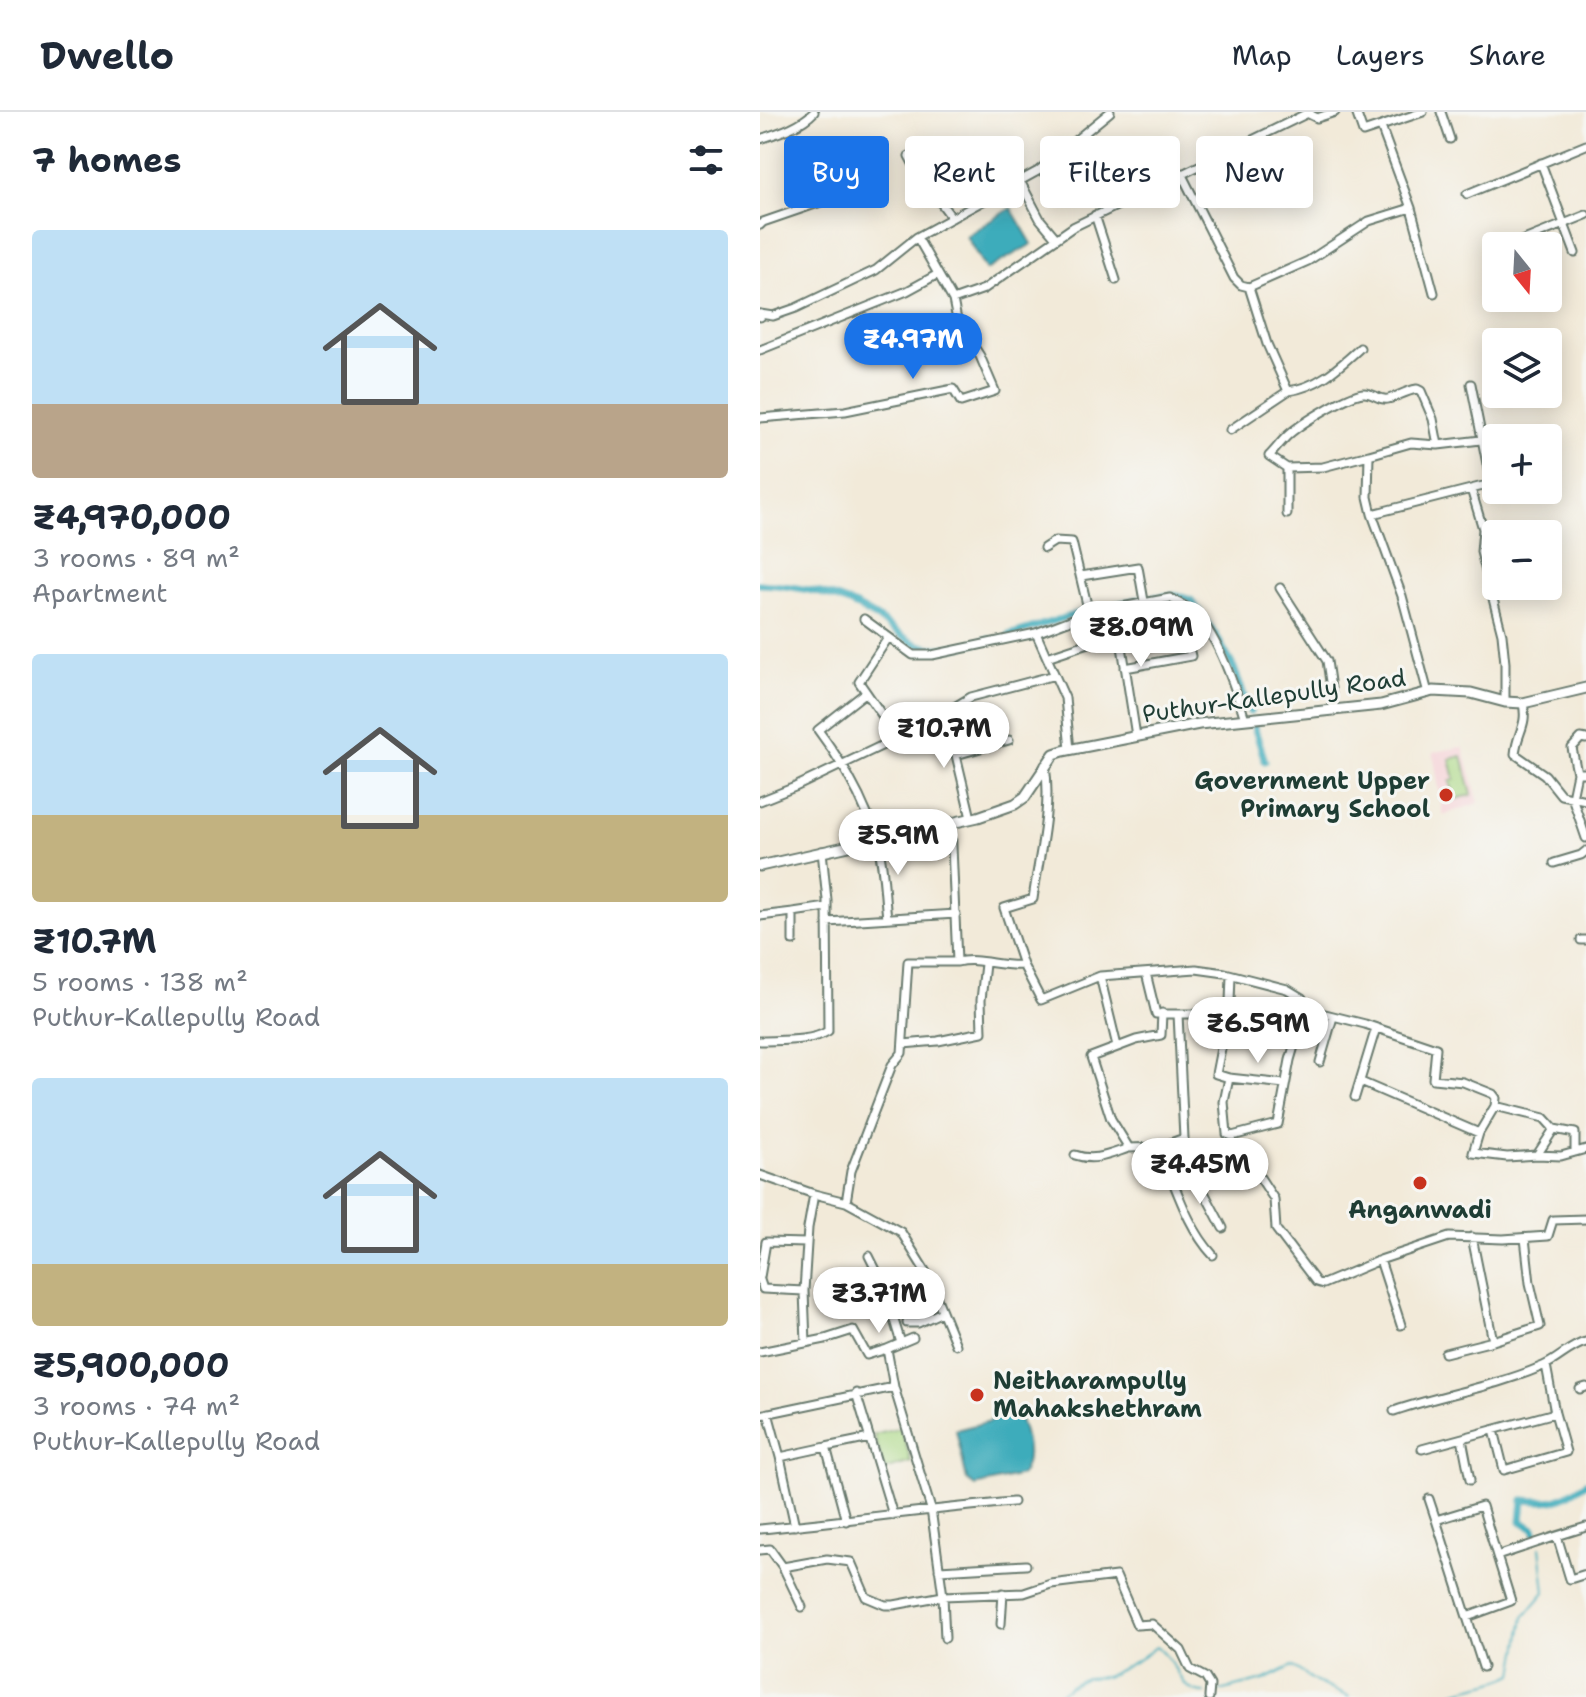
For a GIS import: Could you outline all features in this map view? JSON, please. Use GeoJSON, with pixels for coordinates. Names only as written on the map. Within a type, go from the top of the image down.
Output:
{"type":"FeatureCollection","features":[{"type":"Feature","properties":{"kind":"main road","name":"Puthur-Kallepully Road"},"geometry":{"type":"LineString","coordinates":[[760,866],[951,823],[1015,804],[1025,797],[1054,754],[1176,727],[1381,705],[1428,693],[1471,693],[1505,702],[1523,703],[1586,688]]}},
{"type":"Feature","properties":{"kind":"street"},"geometry":{"type":"LineString","coordinates":[[760,139],[809,118],[814,112]]}},
{"type":"Feature","properties":{"kind":"street"},"geometry":{"type":"LineString","coordinates":[[1024,179],[1075,143],[1110,112]]}},
{"type":"Feature","properties":{"kind":"street"},"geometry":{"type":"LineString","coordinates":[[953,300],[984,289],[1056,238],[1095,215],[1310,113],[1317,118],[1335,112]]}},
{"type":"Feature","properties":{"kind":"street"},"geometry":{"type":"LineString","coordinates":[[1356,112],[1363,132],[1423,112]]}},
{"type":"Feature","properties":{"kind":"street"},"geometry":{"type":"LineString","coordinates":[[1441,112],[1450,139]]}},
{"type":"Feature","properties":{"kind":"street"},"geometry":{"type":"LineString","coordinates":[[1381,127],[1411,208],[1434,293]]}},
{"type":"Feature","properties":{"kind":"street"},"geometry":{"type":"LineString","coordinates":[[1467,194],[1586,145]]}},
{"type":"Feature","properties":{"kind":"street"},"geometry":{"type":"LineString","coordinates":[[1541,163],[1575,253]]}},
{"type":"Feature","properties":{"kind":"street"},"geometry":{"type":"LineString","coordinates":[[1181,173],[1234,278],[1241,285],[1249,287],[1308,261],[1369,221],[1411,208]]}},
{"type":"Feature","properties":{"kind":"street"},"geometry":{"type":"LineString","coordinates":[[1024,189],[1040,219],[1056,238]]}},
{"type":"Feature","properties":{"kind":"street"},"geometry":{"type":"LineString","coordinates":[[760,225],[808,208]]}},
{"type":"Feature","properties":{"kind":"street"},"geometry":{"type":"LineString","coordinates":[[945,208],[952,218]]}},
{"type":"Feature","properties":{"kind":"street"},"geometry":{"type":"LineString","coordinates":[[760,315],[773,316],[796,308],[876,270],[917,237],[970,208]]}},
{"type":"Feature","properties":{"kind":"street"},"geometry":{"type":"LineString","coordinates":[[1095,215],[1116,280]]}},
{"type":"Feature","properties":{"kind":"street"},"geometry":{"type":"LineString","coordinates":[[1548,232],[1586,215]]}},
{"type":"Feature","properties":{"kind":"street"},"geometry":{"type":"LineString","coordinates":[[760,418],[845,411],[953,389],[961,402],[995,391],[980,356],[957,320],[953,300],[917,237]]}},
{"type":"Feature","properties":{"kind":"street"},"geometry":{"type":"LineString","coordinates":[[760,350],[907,291],[938,274]]}},
{"type":"Feature","properties":{"kind":"street"},"geometry":{"type":"LineString","coordinates":[[1249,287],[1267,344],[1288,391]]}},
{"type":"Feature","properties":{"kind":"street"},"geometry":{"type":"LineString","coordinates":[[1230,430],[1288,391],[1307,387],[1329,376],[1360,348]]}},
{"type":"Feature","properties":{"kind":"street"},"geometry":{"type":"LineString","coordinates":[[1471,384],[1482,443]]}},
{"type":"Feature","properties":{"kind":"street"},"geometry":{"type":"LineString","coordinates":[[1438,445],[1433,419],[1421,391],[1417,389],[1401,391],[1389,399],[1364,393],[1323,412],[1287,436],[1269,456],[1287,468],[1323,467],[1411,443],[1438,445],[1481,440]]}},
{"type":"Feature","properties":{"kind":"street"},"geometry":{"type":"LineString","coordinates":[[1369,455],[1368,497],[1372,514],[1402,596],[1428,693]]}},
{"type":"Feature","properties":{"kind":"street"},"geometry":{"type":"LineString","coordinates":[[1287,468],[1287,514]]}},
{"type":"Feature","properties":{"kind":"street"},"geometry":{"type":"LineString","coordinates":[[1372,514],[1482,486]]}},
{"type":"Feature","properties":{"kind":"street"},"geometry":{"type":"LineString","coordinates":[[1471,489],[1483,529],[1481,552],[1502,634],[1505,702]]}},
{"type":"Feature","properties":{"kind":"street"},"geometry":{"type":"LineString","coordinates":[[1044,548],[1055,541],[1071,540],[1089,613]]}},
{"type":"Feature","properties":{"kind":"street"},"geometry":{"type":"LineString","coordinates":[[1081,576],[1138,567],[1144,601]]}},
{"type":"Feature","properties":{"kind":"street"},"geometry":{"type":"LineString","coordinates":[[1280,588],[1327,661],[1334,709]]}},
{"type":"Feature","properties":{"kind":"street"},"geometry":{"type":"LineString","coordinates":[[864,619],[913,655],[932,655],[1036,633],[1089,613],[1170,598],[1194,612],[1232,677],[1245,719]]}},
{"type":"Feature","properties":{"kind":"street"},"geometry":{"type":"LineString","coordinates":[[1047,657],[1092,642],[1184,628],[1191,656],[1125,668]]}},
{"type":"Feature","properties":{"kind":"street"},"geometry":{"type":"LineString","coordinates":[[1036,633],[1065,698],[1070,750]]}},
{"type":"Feature","properties":{"kind":"street"},"geometry":{"type":"LineString","coordinates":[[888,638],[859,682],[898,738]]}},
{"type":"Feature","properties":{"kind":"street"},"geometry":{"type":"LineString","coordinates":[[1121,640],[1136,736]]}},
{"type":"Feature","properties":{"kind":"street"},"geometry":{"type":"LineString","coordinates":[[760,801],[898,738],[971,697],[1055,675]]}},
{"type":"Feature","properties":{"kind":"street"},"geometry":{"type":"LineString","coordinates":[[865,693],[818,730],[843,762],[855,784],[877,840],[887,918]]}},
{"type":"Feature","properties":{"kind":"street"},"geometry":{"type":"LineString","coordinates":[[1523,703],[1526,720],[1516,741],[1515,754],[1545,775],[1561,795],[1586,800]]}},
{"type":"Feature","properties":{"kind":"street"},"geometry":{"type":"LineString","coordinates":[[943,714],[971,818]]}},
{"type":"Feature","properties":{"kind":"street"},"geometry":{"type":"LineString","coordinates":[[1586,739],[1581,738],[1572,748],[1577,773],[1572,797],[1586,838]]}},
{"type":"Feature","properties":{"kind":"street"},"geometry":{"type":"LineString","coordinates":[[956,755],[1009,740]]}},
{"type":"Feature","properties":{"kind":"street"},"geometry":{"type":"LineString","coordinates":[[1045,765],[1045,827],[1033,899],[1004,908],[1023,965],[1041,1000],[1100,976],[1196,969],[1287,989],[1302,998],[1305,1009],[1278,1124],[1232,1136],[1227,1134],[1224,1102],[1229,1078]]}},
{"type":"Feature","properties":{"kind":"street"},"geometry":{"type":"LineString","coordinates":[[1577,773],[1586,773]]}},
{"type":"Feature","properties":{"kind":"street"},"geometry":{"type":"LineString","coordinates":[[951,823],[957,962]]}},
{"type":"Feature","properties":{"kind":"street"},"geometry":{"type":"LineString","coordinates":[[760,1041],[798,1038],[828,1031],[827,907],[822,851]]}},
{"type":"Feature","properties":{"kind":"street"},"geometry":{"type":"LineString","coordinates":[[1554,863],[1586,851]]}},
{"type":"Feature","properties":{"kind":"street"},"geometry":{"type":"LineString","coordinates":[[760,916],[827,907]]}},
{"type":"Feature","properties":{"kind":"street"},"geometry":{"type":"LineString","coordinates":[[793,912],[793,941]]}},
{"type":"Feature","properties":{"kind":"street"},"geometry":{"type":"LineString","coordinates":[[827,922],[956,914]]}},
{"type":"Feature","properties":{"kind":"street"},"geometry":{"type":"LineString","coordinates":[[846,1202],[851,1171],[892,1065],[902,1053],[908,962],[978,959],[985,964],[1023,965]]}},
{"type":"Feature","properties":{"kind":"street"},"geometry":{"type":"LineString","coordinates":[[903,1044],[982,1032],[981,1000],[985,964]]}},
{"type":"Feature","properties":{"kind":"street"},"geometry":{"type":"LineString","coordinates":[[1146,973],[1156,1014],[1228,1014]]}},
{"type":"Feature","properties":{"kind":"street"},"geometry":{"type":"LineString","coordinates":[[1231,975],[1228,1014],[1216,1074],[1285,1084]]}},
{"type":"Feature","properties":{"kind":"street"},"geometry":{"type":"LineString","coordinates":[[1100,976],[1117,1046]]}},
{"type":"Feature","properties":{"kind":"street"},"geometry":{"type":"LineString","coordinates":[[1305,1009],[1436,1048],[1433,1079],[1463,1082],[1493,1094],[1495,1106],[1479,1133],[1473,1153],[1507,1157],[1561,1156],[1586,1149]]}},
{"type":"Feature","properties":{"kind":"street"},"geometry":{"type":"LineString","coordinates":[[1129,1148],[1111,1119],[1091,1057],[1117,1046],[1161,1035],[1162,1014]]}},
{"type":"Feature","properties":{"kind":"street"},"geometry":{"type":"LineString","coordinates":[[1075,1155],[1096,1158],[1129,1148],[1160,1147],[1184,1138],[1178,1014]]}},
{"type":"Feature","properties":{"kind":"street"},"geometry":{"type":"LineString","coordinates":[[1320,1062],[1333,1017]]}},
{"type":"Feature","properties":{"kind":"street"},"geometry":{"type":"LineString","coordinates":[[1355,1097],[1376,1028]]}},
{"type":"Feature","properties":{"kind":"street"},"geometry":{"type":"LineString","coordinates":[[1361,1082],[1479,1133]]}},
{"type":"Feature","properties":{"kind":"street"},"geometry":{"type":"LineString","coordinates":[[1495,1106],[1544,1118],[1554,1129],[1575,1133],[1575,1152]]}},
{"type":"Feature","properties":{"kind":"street"},"geometry":{"type":"LineString","coordinates":[[1537,1155],[1554,1129]]}},
{"type":"Feature","properties":{"kind":"street"},"geometry":{"type":"LineString","coordinates":[[1160,1147],[1165,1169],[1168,1169],[1185,1212],[1201,1242],[1213,1255]]}},
{"type":"Feature","properties":{"kind":"street"},"geometry":{"type":"LineString","coordinates":[[1168,1169],[1219,1157],[1237,1148],[1244,1153],[1274,1199],[1276,1229],[1316,1282],[1323,1284],[1380,1260],[1449,1237],[1548,1236],[1553,1220],[1586,1219]]}},
{"type":"Feature","properties":{"kind":"street"},"geometry":{"type":"LineString","coordinates":[[1189,1164],[1223,1228]]}},
{"type":"Feature","properties":{"kind":"street"},"geometry":{"type":"LineString","coordinates":[[760,1175],[846,1202],[901,1232],[927,1274],[956,1345]]}},
{"type":"Feature","properties":{"kind":"street"},"geometry":{"type":"LineString","coordinates":[[806,1343],[804,1291],[814,1194]]}},
{"type":"Feature","properties":{"kind":"street"},"geometry":{"type":"LineString","coordinates":[[1472,1237],[1493,1341]]}},
{"type":"Feature","properties":{"kind":"street"},"geometry":{"type":"LineString","coordinates":[[1445,1353],[1540,1326],[1530,1283],[1525,1238]]}},
{"type":"Feature","properties":{"kind":"street"},"geometry":{"type":"LineString","coordinates":[[804,1291],[763,1289],[760,1279],[766,1242],[807,1243]]}},
{"type":"Feature","properties":{"kind":"street"},"geometry":{"type":"LineString","coordinates":[[869,1256],[883,1284],[901,1343]]}},
{"type":"Feature","properties":{"kind":"street"},"geometry":{"type":"LineString","coordinates":[[1380,1260],[1401,1325]]}},
{"type":"Feature","properties":{"kind":"street"},"geometry":{"type":"LineString","coordinates":[[907,1323],[918,1323],[942,1312]]}},
{"type":"Feature","properties":{"kind":"street"},"geometry":{"type":"LineString","coordinates":[[760,1352],[853,1330],[867,1355],[913,1338]]}},
{"type":"Feature","properties":{"kind":"street"},"geometry":{"type":"LineString","coordinates":[[1394,1411],[1546,1365],[1586,1342]]}},
{"type":"Feature","properties":{"kind":"street"},"geometry":{"type":"LineString","coordinates":[[887,1349],[894,1387],[931,1509],[943,1596],[945,1638]]}},
{"type":"Feature","properties":{"kind":"street"},"geometry":{"type":"LineString","coordinates":[[1494,1430],[1504,1470],[1566,1452],[1546,1365]]}},
{"type":"Feature","properties":{"kind":"street"},"geometry":{"type":"LineString","coordinates":[[795,1526],[780,1457],[764,1414],[894,1387]]}},
{"type":"Feature","properties":{"kind":"street"},"geometry":{"type":"LineString","coordinates":[[856,1393],[893,1515]]}},
{"type":"Feature","properties":{"kind":"street"},"geometry":{"type":"LineString","coordinates":[[1422,1449],[1555,1413]]}},
{"type":"Feature","properties":{"kind":"street"},"geometry":{"type":"LineString","coordinates":[[780,1457],[870,1438]]}},
{"type":"Feature","properties":{"kind":"street"},"geometry":{"type":"LineString","coordinates":[[1462,1439],[1470,1480]]}},
{"type":"Feature","properties":{"kind":"street"},"geometry":{"type":"LineString","coordinates":[[826,1447],[846,1521]]}},
{"type":"Feature","properties":{"kind":"street"},"geometry":{"type":"LineString","coordinates":[[1429,1499],[1483,1667]]}},
{"type":"Feature","properties":{"kind":"street"},"geometry":{"type":"LineString","coordinates":[[760,1529],[1013,1502]]}},
{"type":"Feature","properties":{"kind":"street"},"geometry":{"type":"LineString","coordinates":[[1436,1520],[1482,1506],[1511,1601],[1467,1617]]}},
{"type":"Feature","properties":{"kind":"street"},"geometry":{"type":"LineString","coordinates":[[1497,1556],[1586,1527]]}},
{"type":"Feature","properties":{"kind":"street"},"geometry":{"type":"LineString","coordinates":[[1557,1536],[1570,1579],[1586,1574]]}},
{"type":"Feature","properties":{"kind":"street"},"geometry":{"type":"LineString","coordinates":[[760,1550],[770,1549],[783,1567],[802,1607]]}},
{"type":"Feature","properties":{"kind":"street"},"geometry":{"type":"LineString","coordinates":[[783,1567],[827,1559],[851,1562],[866,1597],[885,1605],[943,1596],[1024,1593],[1051,1584],[1116,1576],[1137,1625],[1152,1624],[1181,1650],[1190,1669],[1205,1677],[1210,1685],[1209,1697]]}},
{"type":"Feature","properties":{"kind":"street"},"geometry":{"type":"LineString","coordinates":[[939,1570],[1026,1565]]}},
{"type":"Feature","properties":{"kind":"street"},"geometry":{"type":"LineString","coordinates":[[1001,1624],[1003,1593]]}},
{"type":"Feature","properties":{"kind":"shaded area"},"geometry":{"type":"Polygon","coordinates":[[[1463,747],[1479,803],[1443,815],[1433,752],[1463,747]]]}},
{"type":"Feature","properties":{"kind":"green space"},"geometry":{"type":"Polygon","coordinates":[[[1462,756],[1472,795],[1455,799],[1450,781],[1455,779],[1450,759],[1462,756]]]}},
{"type":"Feature","properties":{"kind":"green space"},"geometry":{"type":"Polygon","coordinates":[[[901,1428],[911,1462],[884,1470],[874,1435],[901,1428]]]}},
{"type":"Feature","properties":{"kind":"water"},"geometry":{"type":"Polygon","coordinates":[[[1011,208],[1032,244],[986,270],[966,236],[1011,208]]]}},
{"type":"Feature","properties":{"kind":"water"},"geometry":{"type":"Polygon","coordinates":[[[1018,1414],[1027,1453],[1021,1475],[975,1486],[967,1480],[956,1430],[1018,1414]]]}},
{"type":"Feature","properties":{"kind":"waterway"},"geometry":{"type":"LineString","coordinates":[[760,584],[805,589],[847,602],[908,640],[924,646],[947,648],[989,639]]}},
{"type":"Feature","properties":{"kind":"waterway"},"geometry":{"type":"LineString","coordinates":[[1147,598],[1176,595],[1191,600],[1234,668],[1250,712]]}},
{"type":"Feature","properties":{"kind":"waterway"},"geometry":{"type":"LineString","coordinates":[[1104,607],[1140,599]]}},
{"type":"Feature","properties":{"kind":"waterway"},"geometry":{"type":"LineString","coordinates":[[1009,635],[1083,612]]}},
{"type":"Feature","properties":{"kind":"waterway"},"geometry":{"type":"LineString","coordinates":[[1253,723],[1265,761]]}},
{"type":"Feature","properties":{"kind":"waterway"},"geometry":{"type":"LineString","coordinates":[[1537,1537],[1534,1529],[1521,1521],[1523,1500],[1557,1499],[1586,1483]]}},
{"type":"Feature","properties":{"kind":"waterway"},"geometry":{"type":"LineString","coordinates":[[1442,1697],[1514,1674],[1524,1617],[1545,1592],[1540,1547]]}},
{"type":"Feature","properties":{"kind":"waterway"},"geometry":{"type":"LineString","coordinates":[[1056,1697],[1086,1678],[1106,1677],[1156,1647],[1164,1653],[1189,1688],[1205,1693]]}},
{"type":"Feature","properties":{"kind":"waterway"},"geometry":{"type":"LineString","coordinates":[[1211,1693],[1264,1680],[1292,1666],[1316,1682],[1349,1697]]}},
{"type":"Feature","properties":{"kind":"place","name":"Government Upper Primary School"},"geometry":{"type":"Point","coordinates":[1446,795]}},
{"type":"Feature","properties":{"kind":"place","name":"Anganwadi"},"geometry":{"type":"Point","coordinates":[1420,1183]}},
{"type":"Feature","properties":{"kind":"place","name":"Neitharampully Mahakshethram"},"geometry":{"type":"Point","coordinates":[977,1395]}}]}
